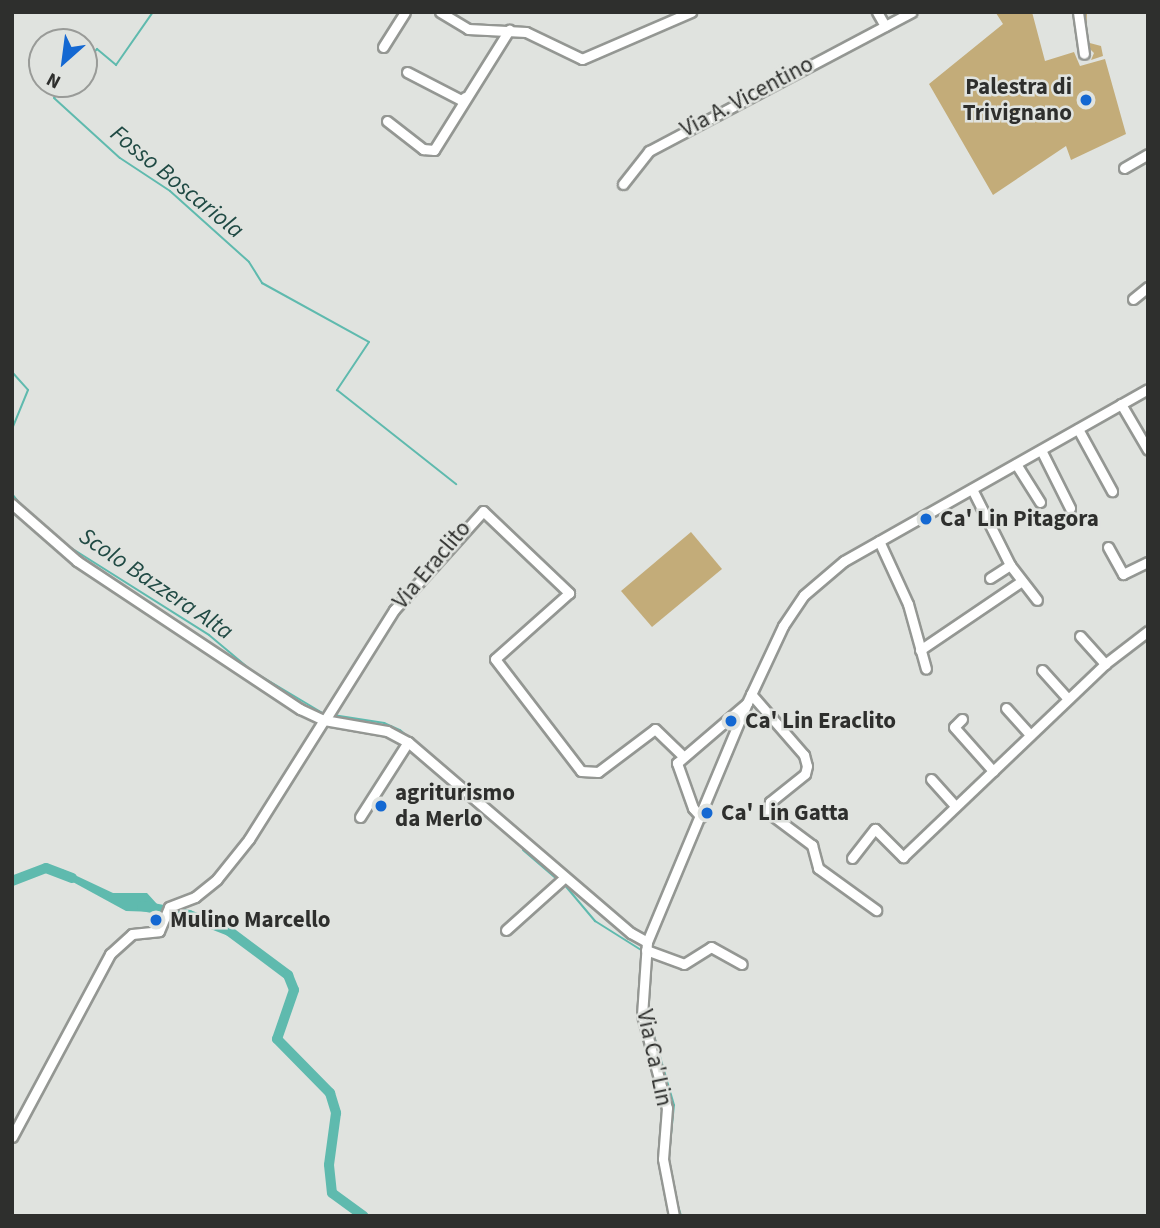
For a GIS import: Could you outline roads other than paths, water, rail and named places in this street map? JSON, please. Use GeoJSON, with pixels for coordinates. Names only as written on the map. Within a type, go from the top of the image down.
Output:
{"type":"FeatureCollection","features":[{"type":"Feature","properties":{"kind":"street"},"geometry":{"type":"LineString","coordinates":[[383,47],[405,12]]}},
{"type":"Feature","properties":{"kind":"street"},"geometry":{"type":"LineString","coordinates":[[440,12],[468,29],[509,30],[546,39],[582,59],[691,12]]}},
{"type":"Feature","properties":{"kind":"street"},"geometry":{"type":"LineString","coordinates":[[877,12],[885,26]]}},
{"type":"Feature","properties":{"kind":"street","name":"Via A. Vicentino"},"geometry":{"type":"LineString","coordinates":[[623,184],[649,150],[911,12]]}},
{"type":"Feature","properties":{"kind":"street"},"geometry":{"type":"LineString","coordinates":[[1078,12],[1084,54]]}},
{"type":"Feature","properties":{"kind":"street"},"geometry":{"type":"LineString","coordinates":[[387,121],[423,149],[434,150],[509,30]]}},
{"type":"Feature","properties":{"kind":"street"},"geometry":{"type":"LineString","coordinates":[[407,72],[461,100],[467,96]]}},
{"type":"Feature","properties":{"kind":"street"},"geometry":{"type":"LineString","coordinates":[[1124,169],[1148,154]]}},
{"type":"Feature","properties":{"kind":"street"},"geometry":{"type":"LineString","coordinates":[[1133,299],[1148,287]]}},
{"type":"Feature","properties":{"kind":"street","name":"Via Ca' Lin"},"geometry":{"type":"LineString","coordinates":[[674,1216],[663,1159],[667,1108],[642,1015],[647,941],[749,699],[783,626],[804,595],[834,568],[1148,389]]}},
{"type":"Feature","properties":{"kind":"street"},"geometry":{"type":"LineString","coordinates":[[1121,404],[1148,450]]}},
{"type":"Feature","properties":{"kind":"street"},"geometry":{"type":"LineString","coordinates":[[1078,429],[1112,491]]}},
{"type":"Feature","properties":{"kind":"street"},"geometry":{"type":"LineString","coordinates":[[1041,450],[1070,508]]}},
{"type":"Feature","properties":{"kind":"street"},"geometry":{"type":"LineString","coordinates":[[1016,464],[1040,502]]}},
{"type":"Feature","properties":{"kind":"street"},"geometry":{"type":"LineString","coordinates":[[972,489],[1010,565],[1037,600]]}},
{"type":"Feature","properties":{"kind":"street"},"geometry":{"type":"LineString","coordinates":[[12,504],[77,561],[278,695],[324,720],[376,727],[408,742],[563,880],[631,933],[684,964],[711,947],[742,964]]}},
{"type":"Feature","properties":{"kind":"street","name":"Via Eraclito"},"geometry":{"type":"LineString","coordinates":[[324,720],[386,620],[483,510],[569,593],[495,659],[581,771],[598,772],[656,729],[682,755]]}},
{"type":"Feature","properties":{"kind":"street"},"geometry":{"type":"LineString","coordinates":[[880,541],[908,604],[926,669]]}},
{"type":"Feature","properties":{"kind":"street"},"geometry":{"type":"LineString","coordinates":[[1108,547],[1123,574],[1148,562]]}},
{"type":"Feature","properties":{"kind":"street"},"geometry":{"type":"LineString","coordinates":[[990,578],[1010,565]]}},
{"type":"Feature","properties":{"kind":"street"},"geometry":{"type":"LineString","coordinates":[[920,650],[1022,581]]}},
{"type":"Feature","properties":{"kind":"street"},"geometry":{"type":"LineString","coordinates":[[852,858],[875,829],[902,857],[1105,664],[1148,631]]}},
{"type":"Feature","properties":{"kind":"street"},"geometry":{"type":"LineString","coordinates":[[1080,636],[1105,664]]}},
{"type":"Feature","properties":{"kind":"street"},"geometry":{"type":"LineString","coordinates":[[1042,670],[1068,699]]}},
{"type":"Feature","properties":{"kind":"street"},"geometry":{"type":"LineString","coordinates":[[749,699],[807,760],[805,774],[769,803],[769,813],[811,845],[818,868],[876,910]]}},
{"type":"Feature","properties":{"kind":"street","name":"Via Ca' Lin"},"geometry":{"type":"LineString","coordinates":[[682,755],[749,699]]}},
{"type":"Feature","properties":{"kind":"street"},"geometry":{"type":"LineString","coordinates":[[1006,708],[1030,736]]}},
{"type":"Feature","properties":{"kind":"street"},"geometry":{"type":"LineString","coordinates":[[962,719],[954,727],[993,771]]}},
{"type":"Feature","properties":{"kind":"street"},"geometry":{"type":"LineString","coordinates":[[12,1137],[110,954],[121,939],[163,927],[169,907],[195,897],[217,879],[249,839],[324,720]]}},
{"type":"Feature","properties":{"kind":"street"},"geometry":{"type":"LineString","coordinates":[[360,817],[408,742]]}},
{"type":"Feature","properties":{"kind":"street"},"geometry":{"type":"LineString","coordinates":[[682,755],[677,771],[701,817]]}},
{"type":"Feature","properties":{"kind":"street"},"geometry":{"type":"LineString","coordinates":[[931,779],[955,806]]}},
{"type":"Feature","properties":{"kind":"street"},"geometry":{"type":"LineString","coordinates":[[506,930],[563,880]]}},
{"type":"Feature","properties":{"kind":"water"},"geometry":{"type":"Polygon","coordinates":[[[62,869],[113,893],[147,893],[157,904],[156,912],[126,911],[60,875],[62,869]]]}},
{"type":"Feature","properties":{"kind":"waterway","name":"Fosso Boscariola"},"geometry":{"type":"LineString","coordinates":[[98,50],[116,65],[153,12]]}},
{"type":"Feature","properties":{"kind":"waterway","name":"Fosso Boscariola"},"geometry":{"type":"LineString","coordinates":[[54,98],[120,158],[170,191],[249,262],[262,283],[369,342],[337,390],[456,484]]}},
{"type":"Feature","properties":{"kind":"waterway","name":"Scolo Bazzera Alta"},"geometry":{"type":"LineString","coordinates":[[12,372],[28,390],[12,429]]}},
{"type":"Feature","properties":{"kind":"waterway","name":"Scolo Bazzera Alta"},"geometry":{"type":"LineString","coordinates":[[12,494],[24,509]]}},
{"type":"Feature","properties":{"kind":"waterway","name":"Scolo Bazzera Alta"},"geometry":{"type":"LineString","coordinates":[[60,541],[209,635],[252,671],[324,714]]}},
{"type":"Feature","properties":{"kind":"waterway","name":"Scolo Bazzera Alta"},"geometry":{"type":"LineString","coordinates":[[333,715],[384,723],[400,730],[525,836]]}},
{"type":"Feature","properties":{"kind":"waterway","name":"Scolo Bazzera Alta"},"geometry":{"type":"LineString","coordinates":[[523,850],[558,880]]}},
{"type":"Feature","properties":{"kind":"waterway"},"geometry":{"type":"LineString","coordinates":[[12,881],[46,868],[72,878]]}},
{"type":"Feature","properties":{"kind":"waterway","name":"Scolo Bazzera Alta"},"geometry":{"type":"LineString","coordinates":[[563,883],[595,921],[641,950]]}},
{"type":"Feature","properties":{"kind":"waterway"},"geometry":{"type":"LineString","coordinates":[[142,906],[189,915],[229,931],[288,975],[294,990],[277,1039],[330,1093],[336,1113],[329,1165],[332,1193],[364,1216]]}},
{"type":"Feature","properties":{"kind":"waterway","name":"Scolo Bazzera Alta"},"geometry":{"type":"LineString","coordinates":[[651,957],[648,1015],[674,1105],[668,1164]]}},
{"type":"Feature","properties":{"kind":"waterway","name":"Scolo Bazzera Alta"},"geometry":{"type":"LineString","coordinates":[[675,1197],[681,1216]]}},
{"type":"Feature","properties":{"kind":"place","name":"Palestra di Trivignano"},"geometry":{"type":"Point","coordinates":[1086,100]}},
{"type":"Feature","properties":{"kind":"place","name":"Ca' Lin Pitagora"},"geometry":{"type":"Point","coordinates":[926,519]}},
{"type":"Feature","properties":{"kind":"place","name":"Ca' Lin Eraclito"},"geometry":{"type":"Point","coordinates":[731,721]}},
{"type":"Feature","properties":{"kind":"place","name":"agriturismo da Merlo"},"geometry":{"type":"Point","coordinates":[381,806]}},
{"type":"Feature","properties":{"kind":"place","name":"Ca' Lin Gatta"},"geometry":{"type":"Point","coordinates":[707,813]}},
{"type":"Feature","properties":{"kind":"place","name":"Mulino Marcello"},"geometry":{"type":"Point","coordinates":[156,920]}}]}
